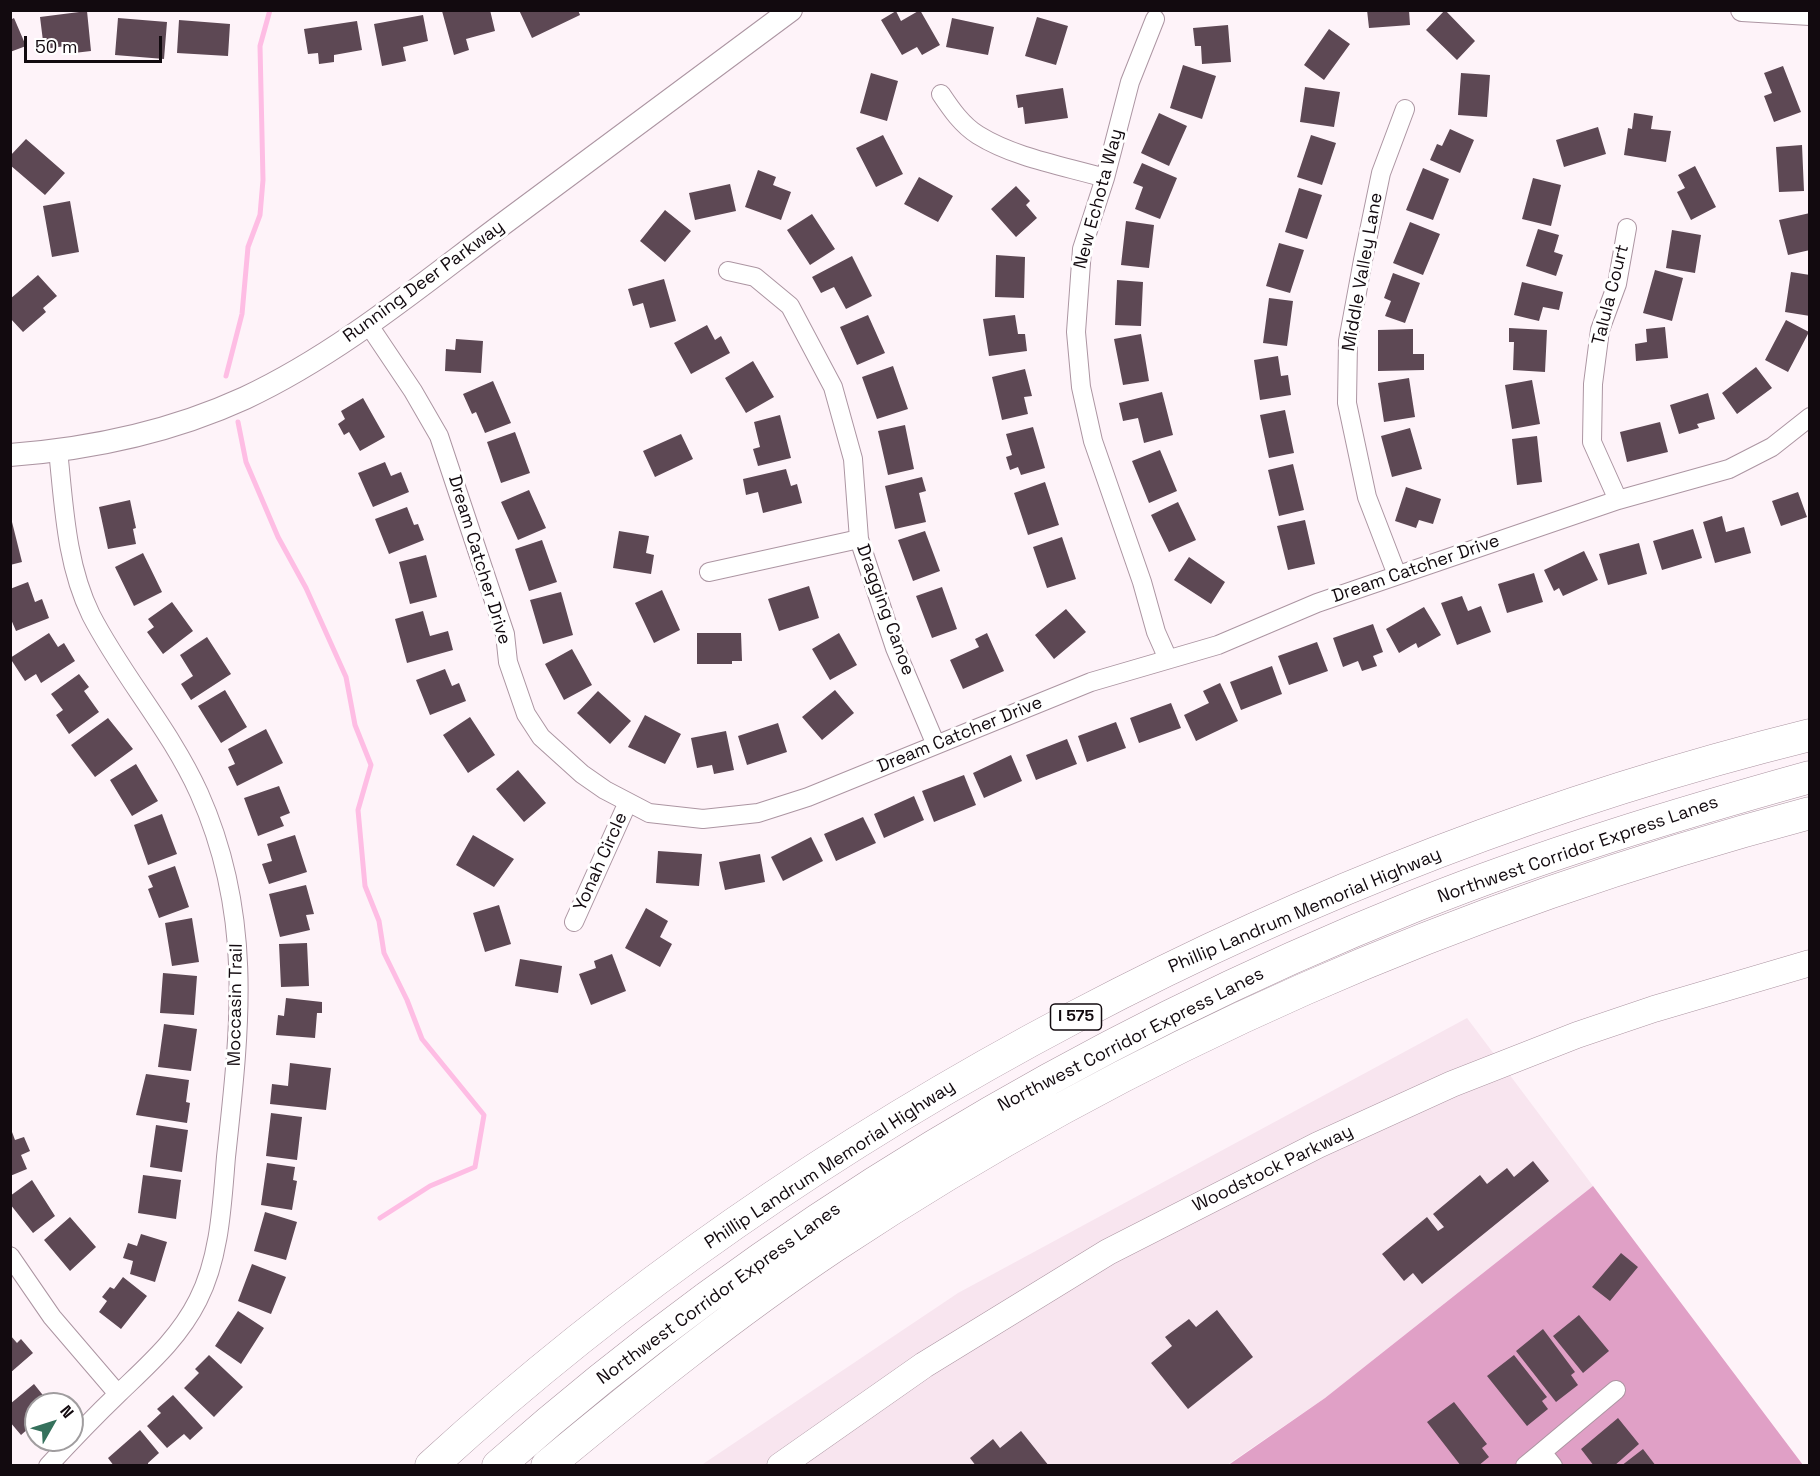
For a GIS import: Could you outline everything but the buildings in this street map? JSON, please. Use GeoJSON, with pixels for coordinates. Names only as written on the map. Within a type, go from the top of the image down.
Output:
{"type":"FeatureCollection","features":[{"type":"Feature","properties":{"kind":"highway","name":"Phillip Landrum Memorial Highway"},"geometry":{"type":"LineString","coordinates":[[431,1466],[570,1348],[700,1249],[902,1115],[1025,1044],[1150,978],[1281,917],[1472,840],[1654,778],[1809,735]]}},
{"type":"Feature","properties":{"kind":"highway","name":"Northwest Corridor Express Lanes"},"geometry":{"type":"LineString","coordinates":[[498,1466],[610,1372],[793,1236],[996,1109],[1096,1054],[1288,960],[1420,904],[1576,848],[1713,804],[1809,777]]}},
{"type":"Feature","properties":{"kind":"highway"},"geometry":{"type":"LineString","coordinates":[[547,1466],[709,1335],[831,1248],[932,1184],[1036,1123],[1185,1044],[1347,969],[1453,927],[1603,874],[1809,813]]}},
{"type":"Feature","properties":{"kind":"main road","name":"Woodstock Parkway"},"geometry":{"type":"LineString","coordinates":[[780,1466],[924,1365],[1108,1252],[1318,1145],[1452,1084],[1577,1035],[1708,992],[1809,963]]}},
{"type":"Feature","properties":{"kind":"street","name":"Running Deer Parkway"},"geometry":{"type":"LineString","coordinates":[[10,455],[58,450],[143,433],[225,407],[298,369],[368,324],[791,10]]}},
{"type":"Feature","properties":{"kind":"street"},"geometry":{"type":"LineString","coordinates":[[1743,10],[1809,14]]}},
{"type":"Feature","properties":{"kind":"street","name":"New Echota Way"},"geometry":{"type":"LineString","coordinates":[[1155,19],[1130,82],[1105,178],[1082,249],[1078,277],[1076,332],[1081,387],[1093,441],[1142,582],[1156,632],[1168,659]]}},
{"type":"Feature","properties":{"kind":"street"},"geometry":{"type":"LineString","coordinates":[[941,94],[957,116],[978,134],[1015,151],[1105,178]]}},
{"type":"Feature","properties":{"kind":"street","name":"Middle Valley Lane"},"geometry":{"type":"LineString","coordinates":[[1397,575],[1367,497],[1347,403],[1348,341],[1381,173],[1405,109]]}},
{"type":"Feature","properties":{"kind":"street","name":"Talula Court"},"geometry":{"type":"LineString","coordinates":[[1618,500],[1592,441],[1593,384],[1600,330],[1617,284],[1627,228]]}},
{"type":"Feature","properties":{"kind":"street","name":"Dragging Canoe"},"geometry":{"type":"LineString","coordinates":[[728,271],[755,277],[790,306],[833,387],[853,459],[860,539],[895,648],[936,745]]}},
{"type":"Feature","properties":{"kind":"street","name":"Dream Catcher Drive"},"geometry":{"type":"LineString","coordinates":[[368,324],[413,391],[439,436],[505,634],[508,662],[515,688],[526,714],[541,736],[561,756],[605,790],[649,813],[676,818],[713,819],[758,813],[808,797],[1091,682],[1218,645],[1317,603],[1397,575],[1618,500],[1744,462],[1785,439],[1809,417]]}},
{"type":"Feature","properties":{"kind":"street","name":"Moccasin Trail"},"geometry":{"type":"LineString","coordinates":[[48,1466],[174,1339],[199,1299],[208,1276],[220,1215],[232,1100],[238,1034],[239,947],[236,918],[223,861],[200,794],[174,744],[108,642],[82,593],[69,548],[58,450]]}},
{"type":"Feature","properties":{"kind":"street"},"geometry":{"type":"LineString","coordinates":[[709,572],[860,539]]}},
{"type":"Feature","properties":{"kind":"street","name":"Yonah Circle"},"geometry":{"type":"LineString","coordinates":[[574,922],[628,802]]}},
{"type":"Feature","properties":{"kind":"street"},"geometry":{"type":"LineString","coordinates":[[10,1256],[52,1317],[118,1394]]}},
{"type":"Feature","properties":{"kind":"street"},"geometry":{"type":"LineString","coordinates":[[1525,1466],[1548,1459],[1616,1390]]}},
{"type":"Feature","properties":{"kind":"shaded area"},"geometry":{"type":"Polygon","coordinates":[[[1467,1018],[1593,1186],[1325,1398],[1227,1465],[700,1466],[958,1293],[1467,1018]]]}},
{"type":"Feature","properties":{"kind":"shaded area"},"geometry":{"type":"Polygon","coordinates":[[[1593,1186],[1803,1465],[1227,1466],[1325,1398],[1593,1186]]]}},
{"type":"Feature","properties":{"kind":"waterway"},"geometry":{"type":"LineString","coordinates":[[226,376],[242,314],[248,247],[260,215],[263,180],[260,46],[270,10]]}},
{"type":"Feature","properties":{"kind":"waterway"},"geometry":{"type":"LineString","coordinates":[[238,422],[246,462],[278,537],[306,588],[346,677],[355,725],[371,765],[358,810],[365,886],[379,921],[384,953],[407,1000],[422,1039],[484,1115],[475,1167],[430,1186],[380,1218]]}}]}
